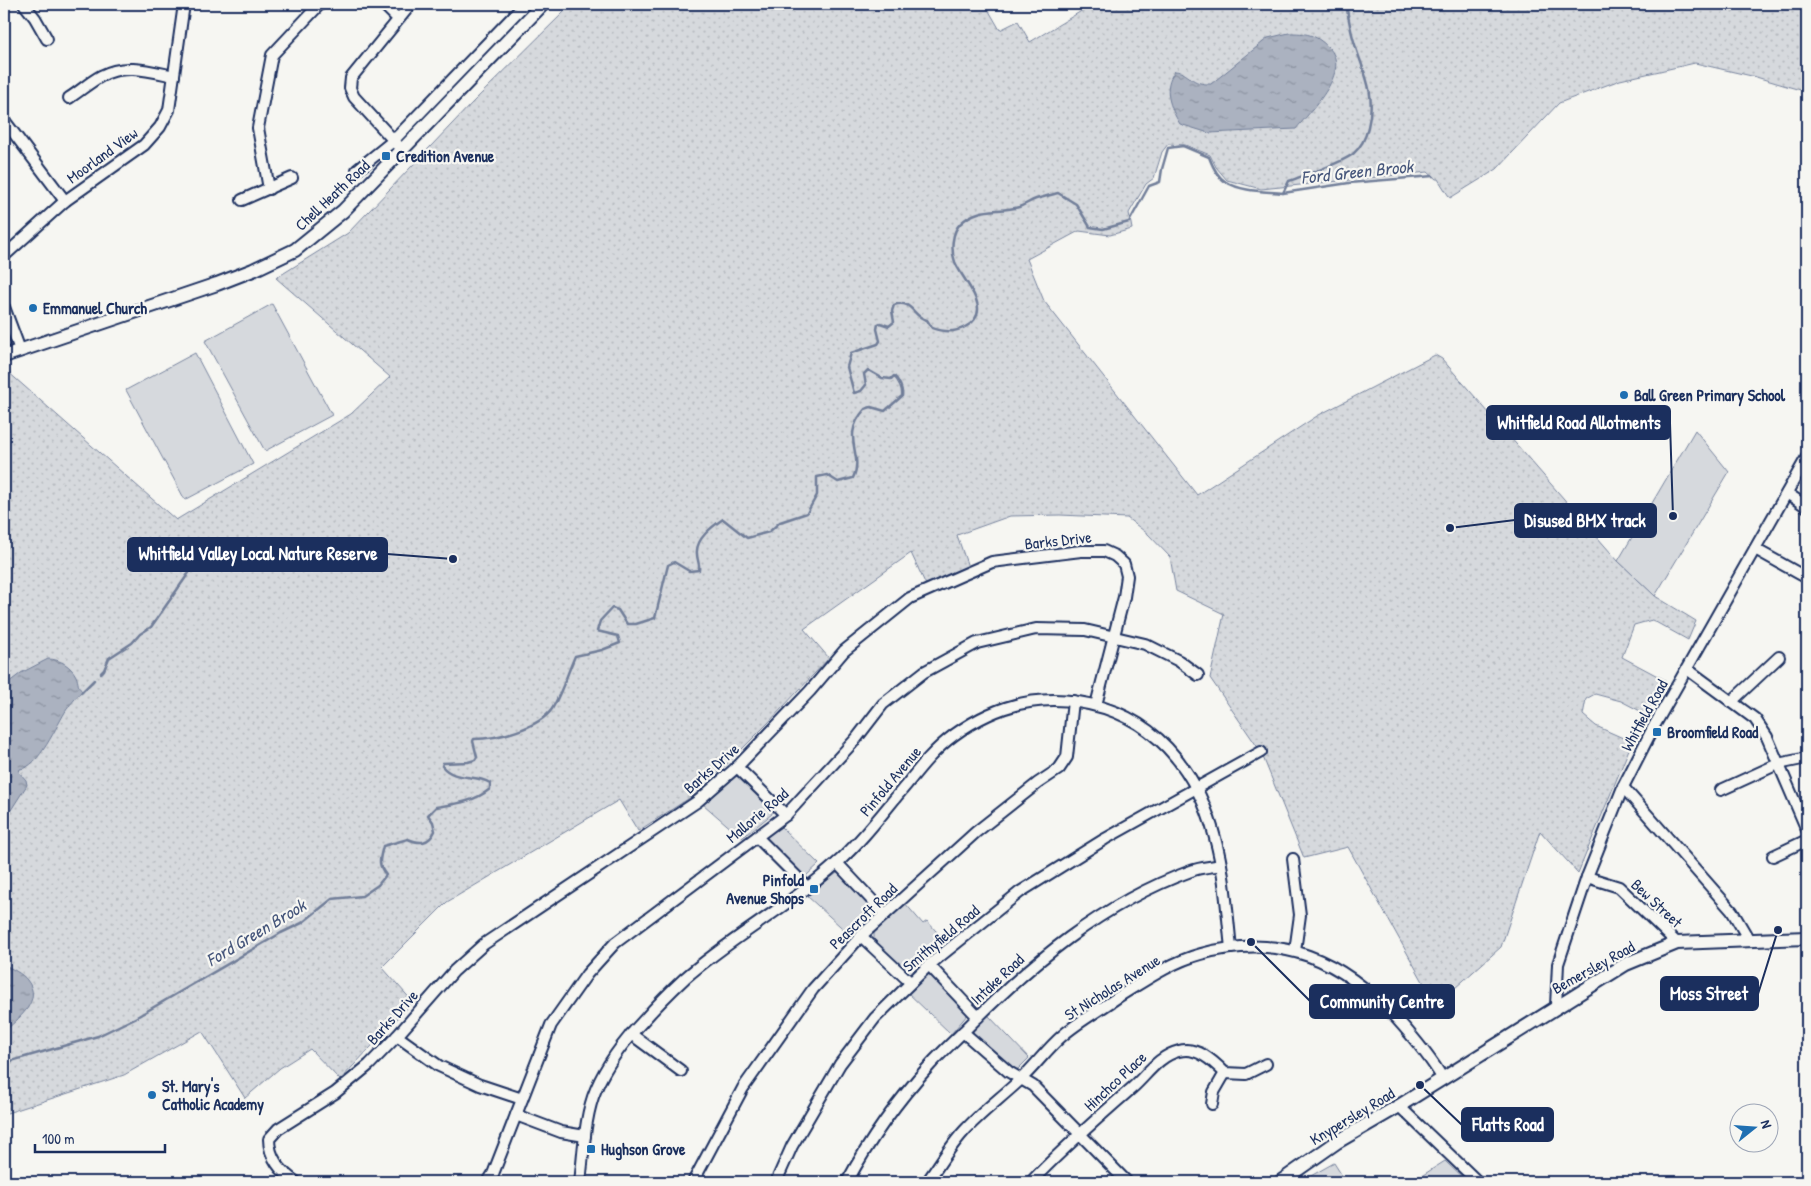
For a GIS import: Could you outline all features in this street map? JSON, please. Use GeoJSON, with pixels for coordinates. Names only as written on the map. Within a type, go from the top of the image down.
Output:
{"type":"FeatureCollection","features":[{"type":"Feature","properties":{"kind":"street"},"geometry":{"type":"LineString","coordinates":[[24,4],[35,18],[47,39]]}},
{"type":"Feature","properties":{"kind":"street","name":"Moorland View"},"geometry":{"type":"LineString","coordinates":[[6,249],[65,201],[144,146],[160,127],[169,110],[184,4]]}},
{"type":"Feature","properties":{"kind":"street"},"geometry":{"type":"LineString","coordinates":[[269,188],[258,128],[272,56],[320,4]]}},
{"type":"Feature","properties":{"kind":"street"},"geometry":{"type":"LineString","coordinates":[[383,4],[398,19]]}},
{"type":"Feature","properties":{"kind":"street"},"geometry":{"type":"LineString","coordinates":[[404,149],[393,140],[354,97],[350,88],[351,78],[411,4]]}},
{"type":"Feature","properties":{"kind":"street","name":"Chell Heath Road"},"geometry":{"type":"LineString","coordinates":[[357,170],[393,140],[525,4]]}},
{"type":"Feature","properties":{"kind":"street","name":"Chell Heath Road"},"geometry":{"type":"LineString","coordinates":[[4,356],[217,284],[253,270],[295,250],[343,212],[543,4]]}},
{"type":"Feature","properties":{"kind":"street"},"geometry":{"type":"LineString","coordinates":[[69,98],[102,75],[120,69],[143,69],[174,76]]}},
{"type":"Feature","properties":{"kind":"street"},"geometry":{"type":"LineString","coordinates":[[4,120],[65,201]]}},
{"type":"Feature","properties":{"kind":"street"},"geometry":{"type":"LineString","coordinates":[[242,200],[292,178]]}},
{"type":"Feature","properties":{"kind":"street"},"geometry":{"type":"LineString","coordinates":[[4,307],[7,322],[20,350]]}},
{"type":"Feature","properties":{"kind":"street","name":"Whitfield Road"},"geometry":{"type":"LineString","coordinates":[[1556,1006],[1558,964],[1587,877],[1623,787],[1653,728],[1807,457]]}},
{"type":"Feature","properties":{"kind":"street"},"geometry":{"type":"LineString","coordinates":[[1787,493],[1807,507]]}},
{"type":"Feature","properties":{"kind":"street"},"geometry":{"type":"LineString","coordinates":[[1755,549],[1807,578]]}},
{"type":"Feature","properties":{"kind":"street","name":"Barks Drive"},"geometry":{"type":"LineString","coordinates":[[296,1182],[287,1176],[273,1158],[269,1139],[278,1129],[335,1093],[369,1065],[454,971],[484,944],[698,801],[738,767],[810,691],[844,651],[910,598],[992,562],[1081,551],[1104,551],[1115,556],[1124,564],[1127,576],[1124,597],[1096,705]]}},
{"type":"Feature","properties":{"kind":"street","name":"Mallorie Road"},"geometry":{"type":"LineString","coordinates":[[516,1115],[551,1025],[588,974],[615,944],[786,815],[856,739],[883,704],[924,672],[977,644],[1036,629],[1085,630],[1145,644],[1179,660],[1198,675]]}},
{"type":"Feature","properties":{"kind":"street"},"geometry":{"type":"LineString","coordinates":[[1731,702],[1779,657]]}},
{"type":"Feature","properties":{"kind":"street"},"geometry":{"type":"LineString","coordinates":[[1687,669],[1755,719],[1767,737],[1807,830]]}},
{"type":"Feature","properties":{"kind":"street","name":"Pinfold Avenue"},"geometry":{"type":"LineString","coordinates":[[580,1182],[585,1136],[595,1091],[606,1068],[631,1034],[686,977],[837,863],[865,834],[932,753],[975,720],[1007,706],[1036,700],[1060,699],[1096,705],[1124,715],[1162,742],[1182,764],[1196,787],[1206,810],[1221,865],[1231,948]]}},
{"type":"Feature","properties":{"kind":"street","name":"Peascroft Road"},"geometry":{"type":"LineString","coordinates":[[693,1182],[743,1088],[813,989],[861,936],[976,832],[1038,783],[1060,769],[1067,757],[1073,701]]}},
{"type":"Feature","properties":{"kind":"street","name":"Smithyfield Road"},"geometry":{"type":"LineString","coordinates":[[776,1182],[792,1146],[840,1064],[875,1018],[929,965],[1020,892],[1105,839],[1260,752]]}},
{"type":"Feature","properties":{"kind":"street"},"geometry":{"type":"LineString","coordinates":[[1721,790],[1778,764],[1807,758]]}},
{"type":"Feature","properties":{"kind":"street"},"geometry":{"type":"LineString","coordinates":[[738,767],[786,815]]}},
{"type":"Feature","properties":{"kind":"street"},"geometry":{"type":"LineString","coordinates":[[1623,787],[1732,912],[1749,940]]}},
{"type":"Feature","properties":{"kind":"street"},"geometry":{"type":"LineString","coordinates":[[756,837],[807,887]]}},
{"type":"Feature","properties":{"kind":"street"},"geometry":{"type":"LineString","coordinates":[[1773,856],[1807,840]]}},
{"type":"Feature","properties":{"kind":"street"},"geometry":{"type":"LineString","coordinates":[[1292,859],[1300,915],[1295,951]]}},
{"type":"Feature","properties":{"kind":"street"},"geometry":{"type":"LineString","coordinates":[[837,863],[885,914]]}},
{"type":"Feature","properties":{"kind":"street","name":"Intake Road"},"geometry":{"type":"LineString","coordinates":[[847,1182],[860,1159],[898,1104],[929,1065],[1014,982],[1072,934],[1132,898],[1193,870],[1221,865]]}},
{"type":"Feature","properties":{"kind":"street","name":"Bew Street"},"geometry":{"type":"LineString","coordinates":[[1587,877],[1619,887],[1677,943]]}},
{"type":"Feature","properties":{"kind":"street"},"geometry":{"type":"LineString","coordinates":[[861,936],[910,982]]}},
{"type":"Feature","properties":{"kind":"street","name":"Bemersley Road"},"geometry":{"type":"LineString","coordinates":[[1443,1079],[1556,1006],[1626,964],[1677,943],[1807,938]]}},
{"type":"Feature","properties":{"kind":"street","name":"St Nicholas Avenue"},"geometry":{"type":"LineString","coordinates":[[927,1182],[966,1128],[1021,1079],[1063,1036],[1158,972],[1200,954],[1231,948],[1266,947],[1295,951],[1315,958],[1345,974],[1376,997],[1415,1039],[1443,1079]]}},
{"type":"Feature","properties":{"kind":"street"},"geometry":{"type":"LineString","coordinates":[[929,965],[978,1017]]}},
{"type":"Feature","properties":{"kind":"street"},"geometry":{"type":"LineString","coordinates":[[963,1032],[1009,1072],[1033,1086],[1128,1182]]}},
{"type":"Feature","properties":{"kind":"street"},"geometry":{"type":"LineString","coordinates":[[631,1034],[681,1071]]}},
{"type":"Feature","properties":{"kind":"street"},"geometry":{"type":"LineString","coordinates":[[397,1036],[439,1066],[480,1085],[522,1099]]}},
{"type":"Feature","properties":{"kind":"street","name":"Hinchco Place"},"geometry":{"type":"LineString","coordinates":[[1031,1182],[1079,1134],[1134,1086],[1160,1059],[1180,1050],[1197,1052],[1211,1059],[1225,1073]]}},
{"type":"Feature","properties":{"kind":"street"},"geometry":{"type":"LineString","coordinates":[[1212,1104],[1214,1092],[1225,1073],[1246,1074],[1266,1064]]}},
{"type":"Feature","properties":{"kind":"street","name":"Knypersley Road"},"geometry":{"type":"LineString","coordinates":[[1280,1182],[1337,1142],[1443,1079]]}},
{"type":"Feature","properties":{"kind":"street"},"geometry":{"type":"LineString","coordinates":[[1399,1106],[1478,1182]]}},
{"type":"Feature","properties":{"kind":"street"},"geometry":{"type":"LineString","coordinates":[[488,1182],[516,1115],[561,1132],[585,1136]]}},
{"type":"Feature","properties":{"kind":"shaded area"},"geometry":{"type":"Polygon","coordinates":[[[572,4],[985,4],[1000,30],[1018,21],[1030,42],[1093,4],[1807,4],[1807,92],[1756,77],[1695,63],[1620,80],[1559,103],[1497,169],[1450,198],[1438,179],[1428,172],[1261,189],[1227,180],[1216,167],[1210,155],[1185,145],[1168,144],[1162,152],[1154,178],[1146,184],[1129,213],[1132,229],[1110,235],[1079,231],[1027,259],[1044,301],[1197,495],[1317,416],[1435,355],[1442,359],[1618,561],[1655,596],[1696,621],[1688,640],[1652,620],[1634,625],[1622,657],[1665,680],[1646,714],[1621,701],[1595,694],[1586,699],[1583,715],[1596,726],[1632,742],[1578,873],[1540,831],[1501,947],[1436,1005],[1348,847],[1304,858],[1261,752],[1210,678],[1224,614],[1176,591],[1170,557],[1148,534],[1127,518],[1060,515],[1010,516],[957,535],[968,567],[926,585],[911,553],[804,629],[829,658],[699,792],[638,831],[619,800],[447,902],[382,967],[413,1002],[340,1080],[310,1049],[280,1068],[245,1098],[202,1031],[124,1075],[4,1114],[4,372],[7,371],[176,520],[351,414],[390,377],[276,278],[348,233],[472,103],[572,4]]]}},
{"type":"Feature","properties":{"kind":"shaded area"},"geometry":{"type":"Polygon","coordinates":[[[272,304],[332,415],[265,451],[205,341],[272,304]]]}},
{"type":"Feature","properties":{"kind":"shaded area"},"geometry":{"type":"Polygon","coordinates":[[[195,353],[253,464],[185,500],[126,390],[195,353]]]}},
{"type":"Feature","properties":{"kind":"shaded area"},"geometry":{"type":"Polygon","coordinates":[[[1695,430],[1729,472],[1655,596],[1618,561],[1695,430]]]}},
{"type":"Feature","properties":{"kind":"shaded area"},"geometry":{"type":"Polygon","coordinates":[[[735,776],[742,778],[771,808],[772,814],[742,838],[703,804],[735,776]]]}},
{"type":"Feature","properties":{"kind":"shaded area"},"geometry":{"type":"Polygon","coordinates":[[[781,827],[819,864],[806,876],[802,875],[768,844],[766,837],[781,827]]]}},
{"type":"Feature","properties":{"kind":"shaded area"},"geometry":{"type":"Polygon","coordinates":[[[837,873],[872,910],[873,914],[851,936],[807,896],[837,873]]]}},
{"type":"Feature","properties":{"kind":"shaded area"},"geometry":{"type":"Polygon","coordinates":[[[904,902],[923,924],[927,921],[945,941],[914,970],[898,964],[874,940],[874,930],[904,902]]]}},
{"type":"Feature","properties":{"kind":"shaded area"},"geometry":{"type":"Polygon","coordinates":[[[926,973],[931,973],[967,1010],[968,1014],[951,1034],[907,992],[926,973]]]}},
{"type":"Feature","properties":{"kind":"shaded area"},"geometry":{"type":"Polygon","coordinates":[[[988,1015],[1029,1058],[1018,1069],[1012,1071],[973,1034],[973,1029],[988,1015]]]}},
{"type":"Feature","properties":{"kind":"shaded area"},"geometry":{"type":"Polygon","coordinates":[[[1445,1161],[1467,1182],[1412,1182],[1445,1161]]]}},
{"type":"Feature","properties":{"kind":"shaded area"},"geometry":{"type":"Polygon","coordinates":[[[1334,1163],[1346,1182],[1300,1182],[1334,1163]]]}},
{"type":"Feature","properties":{"kind":"water"},"geometry":{"type":"Polygon","coordinates":[[[1289,33],[1305,34],[1319,39],[1334,56],[1336,67],[1327,90],[1296,129],[1209,133],[1180,124],[1173,111],[1168,91],[1171,77],[1175,71],[1199,83],[1211,84],[1268,38],[1289,33]]]}},
{"type":"Feature","properties":{"kind":"water"},"geometry":{"type":"Polygon","coordinates":[[[48,659],[61,662],[71,669],[82,691],[67,709],[41,754],[27,767],[20,769],[19,772],[26,780],[27,785],[4,821],[4,686],[21,673],[48,659]]]}},
{"type":"Feature","properties":{"kind":"water"},"geometry":{"type":"Polygon","coordinates":[[[4,964],[27,980],[32,995],[27,1009],[4,1032],[4,964]]]}},
{"type":"Feature","properties":{"kind":"waterway","name":"Ford Green Brook"},"geometry":{"type":"LineString","coordinates":[[4,1062],[98,1036],[135,1018],[281,933],[302,923],[332,899],[362,896],[378,885],[386,875],[380,864],[383,846],[408,839],[416,842],[427,841],[435,831],[433,822],[428,815],[436,807],[471,800],[490,789],[490,783],[478,778],[453,774],[442,766],[443,763],[475,760],[477,757],[474,739],[505,735],[528,727],[546,716],[555,703],[575,656],[602,650],[620,643],[618,636],[597,631],[600,621],[612,608],[618,610],[627,624],[636,624],[655,618],[668,565],[674,562],[689,571],[699,570],[697,548],[702,538],[714,525],[723,519],[747,538],[769,532],[780,522],[807,513],[817,495],[817,477],[827,475],[838,482],[853,478],[856,469],[853,437],[858,419],[865,409],[871,407],[885,411],[902,396],[902,393],[898,380],[894,376],[891,379],[882,378],[868,370],[864,374],[866,385],[861,391],[854,393],[847,367],[851,353],[878,344],[880,341],[877,329],[878,324],[889,326],[894,322],[892,311],[894,305],[905,304],[909,306],[918,316],[927,320],[932,328],[941,330],[957,330],[974,320],[978,313],[978,305],[975,296],[955,262],[953,253],[955,231],[968,218],[982,212],[1019,207],[1036,199],[1058,193],[1076,204],[1090,227],[1103,229],[1129,222],[1149,186],[1160,182],[1168,148],[1183,146],[1209,157],[1220,177],[1239,188],[1283,193],[1289,181],[1331,166],[1353,154],[1361,145],[1366,134],[1371,103],[1370,92],[1353,38],[1346,4]]}},
{"type":"Feature","properties":{"kind":"waterway","name":"Ford Green Brook"},"geometry":{"type":"LineString","coordinates":[[1283,193],[1349,183],[1433,176]]}},
{"type":"Feature","properties":{"kind":"waterway"},"geometry":{"type":"LineString","coordinates":[[101,673],[109,658],[132,643],[140,634],[151,627],[207,547]]}},
{"type":"Feature","properties":{"kind":"waterway"},"geometry":{"type":"LineString","coordinates":[[81,693],[94,680]]}},
{"type":"Feature","properties":{"kind":"place","name":"Credition Avenue"},"geometry":{"type":"Point","coordinates":[386,156]}},
{"type":"Feature","properties":{"kind":"place","name":"Emmanuel Church"},"geometry":{"type":"Point","coordinates":[33,308]}},
{"type":"Feature","properties":{"kind":"place","name":"Ball Green Primary School"},"geometry":{"type":"Point","coordinates":[1624,395]}},
{"type":"Feature","properties":{"kind":"place","name":"Whitfield Road Allotments"},"geometry":{"type":"Point","coordinates":[1673,516]}},
{"type":"Feature","properties":{"kind":"place","name":"Disused BMX track"},"geometry":{"type":"Point","coordinates":[1450,528]}},
{"type":"Feature","properties":{"kind":"place","name":"Whitfield Valley Local Nature Reserve"},"geometry":{"type":"Point","coordinates":[453,559]}},
{"type":"Feature","properties":{"kind":"place","name":"Broomfield Road"},"geometry":{"type":"Point","coordinates":[1657,732]}},
{"type":"Feature","properties":{"kind":"place","name":"Pinfold Avenue Shops"},"geometry":{"type":"Point","coordinates":[814,889]}},
{"type":"Feature","properties":{"kind":"place","name":"Moss Street"},"geometry":{"type":"Point","coordinates":[1778,930]}},
{"type":"Feature","properties":{"kind":"place","name":"Community Centre"},"geometry":{"type":"Point","coordinates":[1251,942]}},
{"type":"Feature","properties":{"kind":"place","name":"Flatts Road"},"geometry":{"type":"Point","coordinates":[1420,1085]}},
{"type":"Feature","properties":{"kind":"place","name":"St. Mary's Catholic Academy"},"geometry":{"type":"Point","coordinates":[152,1095]}},
{"type":"Feature","properties":{"kind":"place","name":"Hughson Grove"},"geometry":{"type":"Point","coordinates":[591,1149]}}]}
